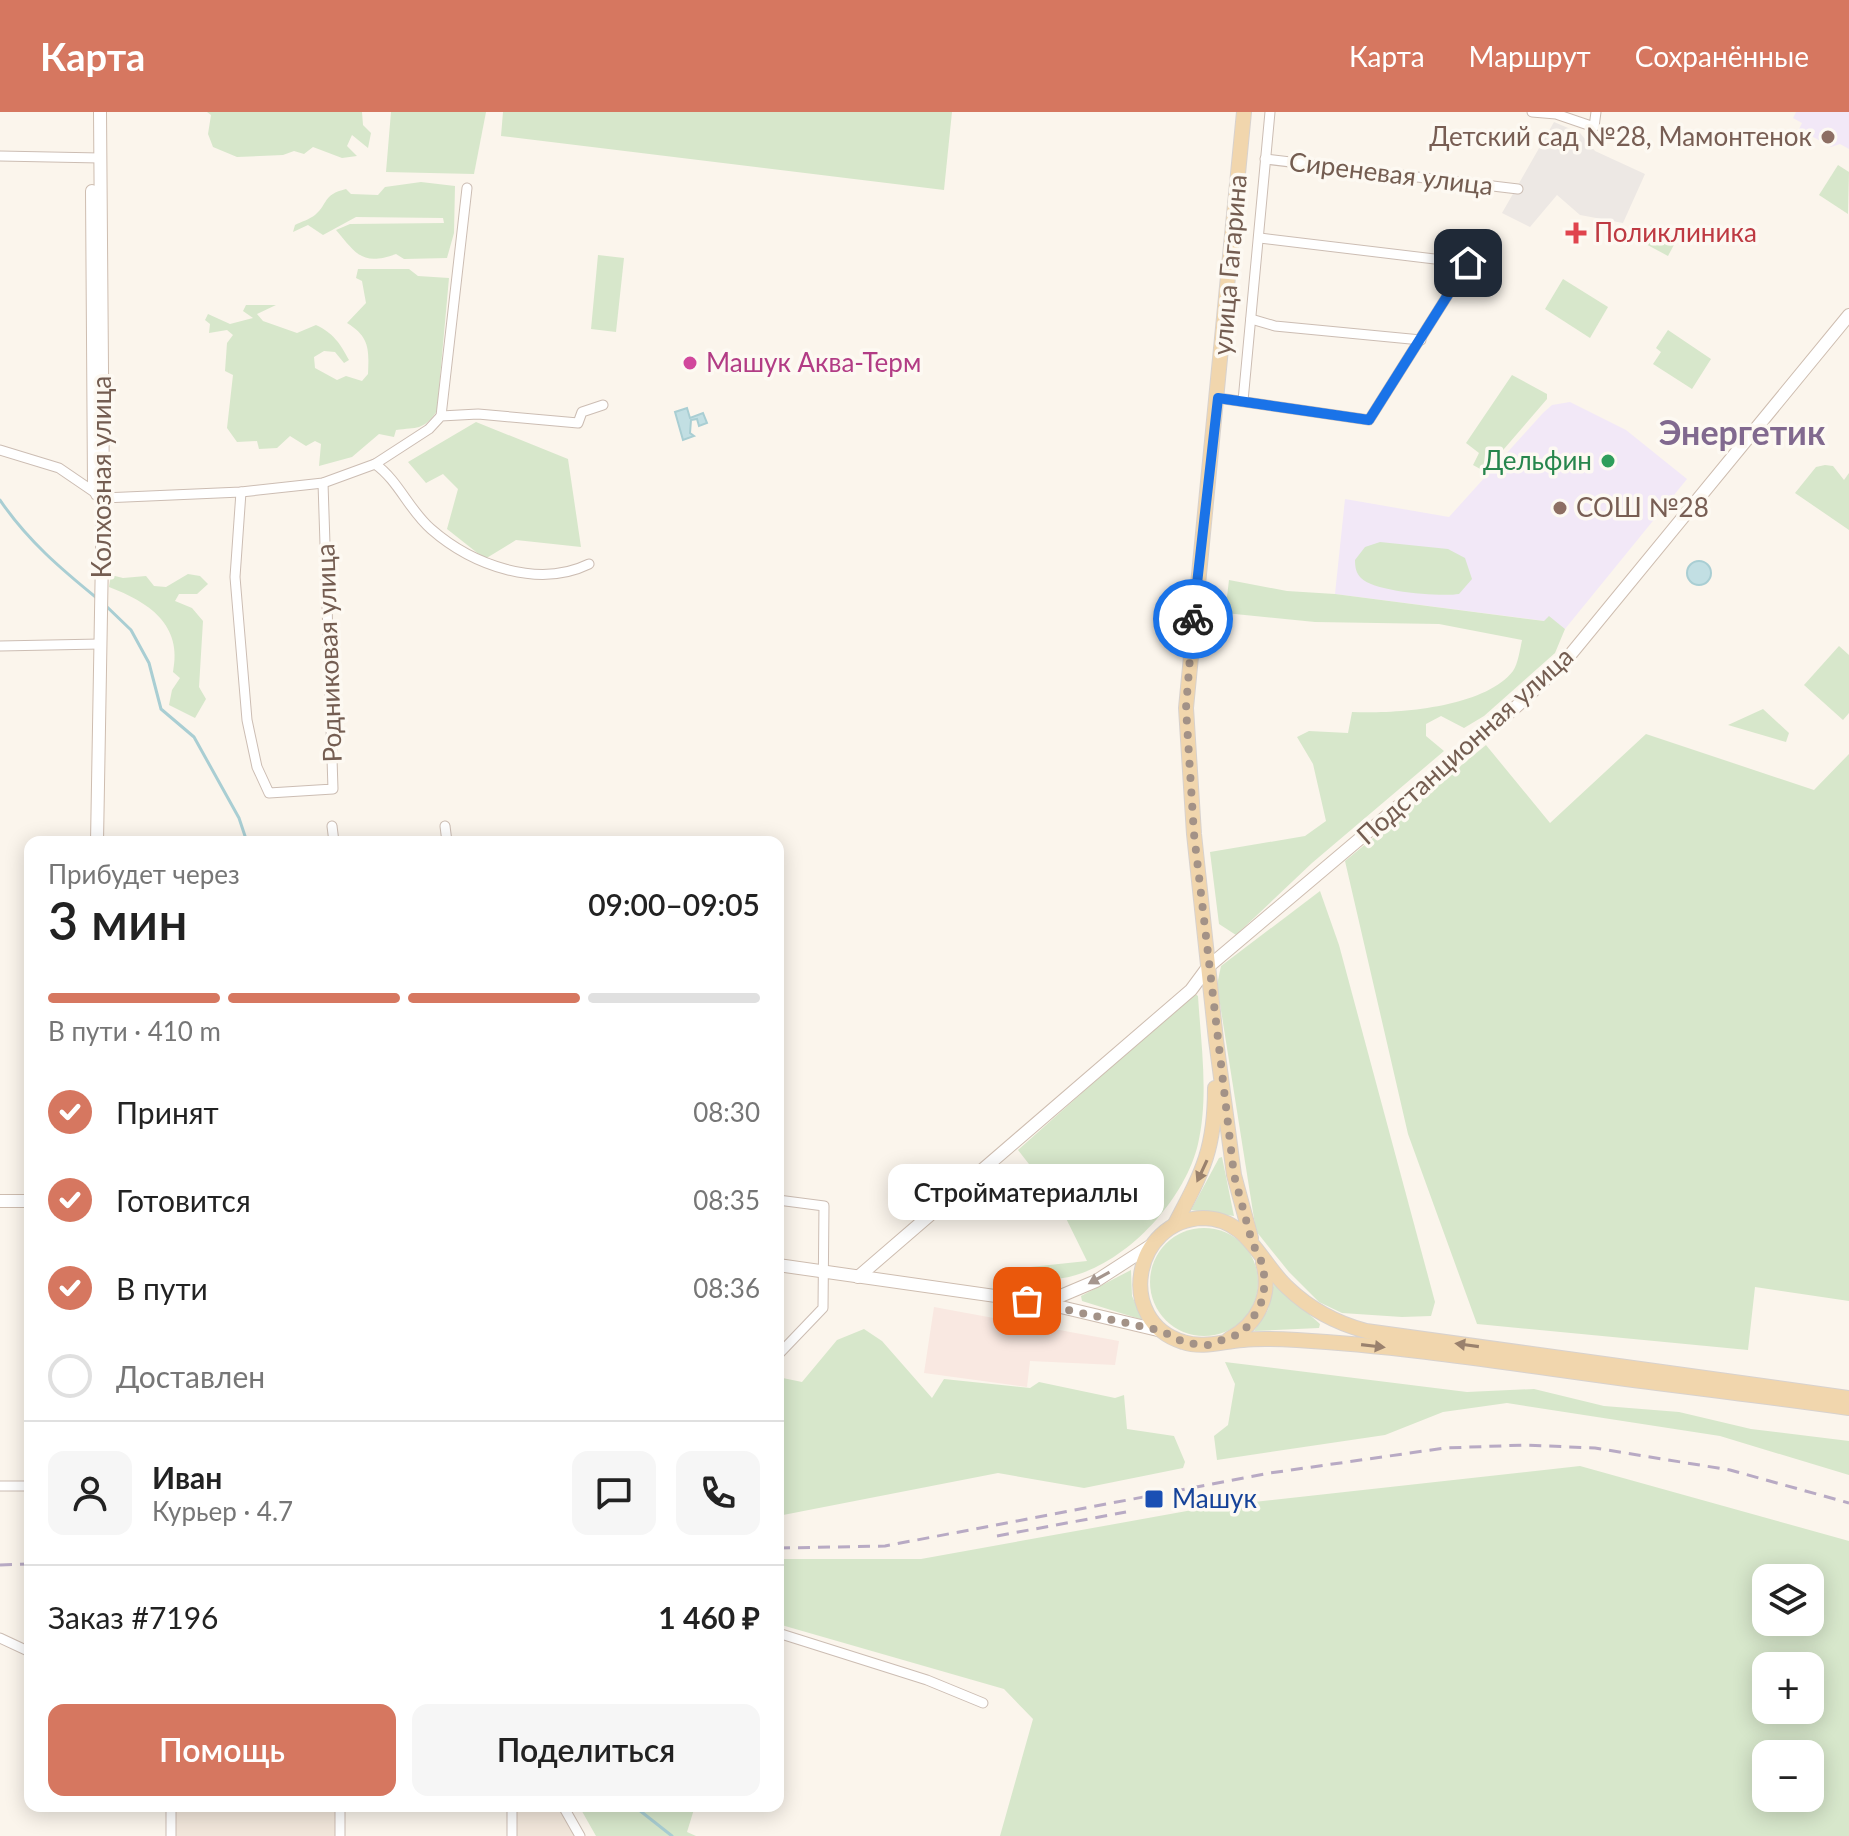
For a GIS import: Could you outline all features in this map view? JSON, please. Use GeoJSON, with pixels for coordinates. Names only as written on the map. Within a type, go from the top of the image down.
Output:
{"type":"FeatureCollection","features":[{"type":"Feature","properties":{"kind":"main road","name":"улица Гагарина"},"geometry":{"type":"LineString","coordinates":[[1216,1040],[1186,708],[1244,112]]}},
{"type":"Feature","properties":{"kind":"main road"},"geometry":{"type":"LineString","coordinates":[[1216,1040],[1213,1141],[1206,1167],[1175,1224],[1150,1246],[1143,1260],[1139,1291],[1144,1306],[1162,1331],[1196,1345],[1225,1341],[1295,1340],[1359,1345],[1849,1408]]}},
{"type":"Feature","properties":{"kind":"main road"},"geometry":{"type":"LineString","coordinates":[[1216,1040],[1234,1175],[1266,1282],[1259,1312],[1239,1334],[1225,1341]]}},
{"type":"Feature","properties":{"kind":"main road"},"geometry":{"type":"LineString","coordinates":[[1175,1224],[1208,1218],[1225,1222],[1256,1248],[1274,1276],[1304,1302],[1333,1320],[1366,1331],[1849,1398]]}},
{"type":"Feature","properties":{"kind":"street","name":"Колхозная улица"},"geometry":{"type":"LineString","coordinates":[[92,112],[96,158],[101,593],[97,836]]}},
{"type":"Feature","properties":{"kind":"street","name":"Колхозная улица"},"geometry":{"type":"LineString","coordinates":[[96,158],[100,112]]}},
{"type":"Feature","properties":{"kind":"street"},"geometry":{"type":"LineString","coordinates":[[1243,401],[1270,112]]}},
{"type":"Feature","properties":{"kind":"street"},"geometry":{"type":"LineString","coordinates":[[1532,112],[1556,114],[1594,127],[1596,112]]}},
{"type":"Feature","properties":{"kind":"street"},"geometry":{"type":"LineString","coordinates":[[0,156],[96,158]]}},
{"type":"Feature","properties":{"kind":"street","name":"Сиреневая улица"},"geometry":{"type":"LineString","coordinates":[[1265,159],[1518,189]]}},
{"type":"Feature","properties":{"kind":"street"},"geometry":{"type":"LineString","coordinates":[[0,450],[59,468],[100,496],[241,492],[323,483],[375,464],[429,429],[441,416],[467,188]]}},
{"type":"Feature","properties":{"kind":"street"},"geometry":{"type":"LineString","coordinates":[[1218,398],[1369,420],[1468,263],[1260,238]]}},
{"type":"Feature","properties":{"kind":"street","name":"Подстанционная улица"},"geometry":{"type":"LineString","coordinates":[[858,1277],[1191,990],[1208,967],[1517,706],[1566,660],[1849,315]]}},
{"type":"Feature","properties":{"kind":"street"},"geometry":{"type":"LineString","coordinates":[[1251,319],[1275,326],[1421,340]]}},
{"type":"Feature","properties":{"kind":"street"},"geometry":{"type":"LineString","coordinates":[[441,416],[478,414],[578,423],[582,412],[603,405]]}},
{"type":"Feature","properties":{"kind":"street"},"geometry":{"type":"LineString","coordinates":[[375,464],[429,528],[477,561],[513,570],[569,574],[589,564]]}},
{"type":"Feature","properties":{"kind":"street","name":"Родниковая улица"},"geometry":{"type":"LineString","coordinates":[[241,492],[235,577],[247,720],[257,767],[269,793],[333,789],[323,483]]}},
{"type":"Feature","properties":{"kind":"street"},"geometry":{"type":"LineString","coordinates":[[0,646],[100,644]]}},
{"type":"Feature","properties":{"kind":"street"},"geometry":{"type":"LineString","coordinates":[[332,826],[333,836]]}},
{"type":"Feature","properties":{"kind":"street"},"geometry":{"type":"LineString","coordinates":[[445,826],[446,836]]}},
{"type":"Feature","properties":{"kind":"street"},"geometry":{"type":"LineString","coordinates":[[0,1201],[24,1201]]}},
{"type":"Feature","properties":{"kind":"street"},"geometry":{"type":"LineString","coordinates":[[784,1201],[824,1206],[826,1271],[823,1308],[784,1349]]}},
{"type":"Feature","properties":{"kind":"street"},"geometry":{"type":"LineString","coordinates":[[1044,1303],[1096,1281],[1150,1246]]}},
{"type":"Feature","properties":{"kind":"street"},"geometry":{"type":"LineString","coordinates":[[784,1266],[1044,1303],[1162,1331]]}},
{"type":"Feature","properties":{"kind":"street"},"geometry":{"type":"LineString","coordinates":[[0,1486],[24,1486]]}},
{"type":"Feature","properties":{"kind":"street"},"geometry":{"type":"LineString","coordinates":[[784,1635],[927,1680],[983,1703]]}},
{"type":"Feature","properties":{"kind":"street"},"geometry":{"type":"LineString","coordinates":[[0,1638],[24,1649]]}},
{"type":"Feature","properties":{"kind":"street"},"geometry":{"type":"LineString","coordinates":[[171,1812],[171,1836]]}},
{"type":"Feature","properties":{"kind":"street"},"geometry":{"type":"LineString","coordinates":[[340,1812],[340,1836]]}},
{"type":"Feature","properties":{"kind":"street"},"geometry":{"type":"LineString","coordinates":[[512,1812],[512,1836]]}},
{"type":"Feature","properties":{"kind":"street"},"geometry":{"type":"LineString","coordinates":[[566,1812],[580,1836]]}},
{"type":"Feature","properties":{"kind":"shaded area","name":"Детский сад №28, Мамонтенок"},"geometry":{"type":"Polygon","coordinates":[[[1796,112],[1849,112],[1849,149],[1840,144],[1831,147],[1799,129],[1802,123],[1793,118],[1796,112]]]}},
{"type":"Feature","properties":{"kind":"shaded area"},"geometry":{"type":"Polygon","coordinates":[[[1554,122],[1580,133],[1595,151],[1645,174],[1623,223],[1580,215],[1557,195],[1530,227],[1502,213],[1554,122]]]}},
{"type":"Feature","properties":{"kind":"shaded area","name":"СОШ №28"},"geometry":{"type":"Polygon","coordinates":[[[1570,402],[1626,430],[1687,479],[1565,629],[1549,617],[1545,621],[1335,594],[1345,499],[1449,517],[1543,413],[1552,405],[1570,402]]]}},
{"type":"Feature","properties":{"kind":"shaded area"},"geometry":{"type":"Polygon","coordinates":[[[934,1307],[1119,1341],[1115,1365],[1030,1361],[1027,1387],[924,1373],[934,1307]]]}},
{"type":"Feature","properties":{"kind":"shaded area"},"geometry":{"type":"Polygon","coordinates":[[[173,1812],[341,1812],[342,1836],[173,1836],[173,1812]]]}},
{"type":"Feature","properties":{"kind":"shaded area"},"geometry":{"type":"Polygon","coordinates":[[[512,1812],[566,1812],[580,1836],[512,1836],[512,1812]]]}},
{"type":"Feature","properties":{"kind":"green space"},"geometry":{"type":"Polygon","coordinates":[[[207,112],[362,112],[363,125],[371,133],[368,148],[352,135],[347,146],[357,156],[342,158],[313,147],[304,154],[294,151],[283,155],[237,157],[213,147],[208,134],[211,115],[207,112]]]}},
{"type":"Feature","properties":{"kind":"green space"},"geometry":{"type":"Polygon","coordinates":[[[391,112],[486,112],[474,174],[386,172],[391,112]]]}},
{"type":"Feature","properties":{"kind":"green space"},"geometry":{"type":"Polygon","coordinates":[[[503,112],[952,112],[944,190],[501,136],[503,112]]]}},
{"type":"Feature","properties":{"kind":"green space"},"geometry":{"type":"Polygon","coordinates":[[[1838,165],[1849,172],[1848,214],[1819,195],[1838,165]]]}},
{"type":"Feature","properties":{"kind":"green space"},"geometry":{"type":"Polygon","coordinates":[[[421,182],[455,186],[454,233],[447,258],[404,259],[396,254],[368,258],[356,252],[336,230],[350,224],[444,223],[443,218],[356,217],[323,235],[308,225],[293,232],[295,225],[315,215],[338,191],[346,189],[351,194],[378,195],[385,187],[421,182]]]}},
{"type":"Feature","properties":{"kind":"green space"},"geometry":{"type":"Polygon","coordinates":[[[1651,225],[1677,239],[1668,256],[1642,242],[1651,225]]]}},
{"type":"Feature","properties":{"kind":"green space"},"geometry":{"type":"Polygon","coordinates":[[[598,255],[624,258],[616,332],[591,329],[598,255]]]}},
{"type":"Feature","properties":{"kind":"green space"},"geometry":{"type":"Polygon","coordinates":[[[358,269],[409,269],[418,276],[449,278],[437,411],[423,425],[396,430],[394,437],[379,434],[352,457],[319,466],[321,444],[315,441],[306,446],[290,436],[277,448],[259,449],[257,441],[237,442],[227,428],[233,375],[225,371],[227,343],[233,335],[227,330],[209,333],[210,324],[205,320],[208,314],[230,324],[253,318],[243,311],[246,305],[276,305],[257,314],[263,321],[297,333],[316,325],[336,339],[349,360],[344,363],[335,352],[324,351],[314,357],[315,368],[337,380],[346,376],[362,381],[368,374],[366,345],[355,328],[347,323],[366,303],[362,281],[356,278],[358,269]]]}},
{"type":"Feature","properties":{"kind":"green space"},"geometry":{"type":"Polygon","coordinates":[[[1563,279],[1608,307],[1590,338],[1545,309],[1563,279]]]}},
{"type":"Feature","properties":{"kind":"green space"},"geometry":{"type":"Polygon","coordinates":[[[1668,330],[1711,359],[1692,389],[1653,364],[1661,352],[1656,348],[1668,330]]]}},
{"type":"Feature","properties":{"kind":"green space"},"geometry":{"type":"Polygon","coordinates":[[[1512,375],[1547,394],[1547,399],[1491,464],[1482,470],[1473,465],[1479,453],[1466,443],[1512,375]]]}},
{"type":"Feature","properties":{"kind":"green space"},"geometry":{"type":"Polygon","coordinates":[[[476,422],[568,459],[581,547],[516,540],[485,559],[447,529],[458,489],[443,474],[426,483],[408,462],[476,422]]]}},
{"type":"Feature","properties":{"kind":"green space"},"geometry":{"type":"Polygon","coordinates":[[[1833,466],[1844,480],[1849,473],[1849,530],[1795,493],[1816,467],[1833,466]]]}},
{"type":"Feature","properties":{"kind":"green space"},"geometry":{"type":"Polygon","coordinates":[[[1380,542],[1448,549],[1465,558],[1472,579],[1459,594],[1450,595],[1408,592],[1368,583],[1358,574],[1355,560],[1365,547],[1380,542]]]}},
{"type":"Feature","properties":{"kind":"green space"},"geometry":{"type":"Polygon","coordinates":[[[188,574],[200,576],[208,584],[197,594],[179,594],[175,601],[192,608],[203,621],[199,687],[206,699],[195,718],[169,705],[172,690],[180,678],[173,672],[175,655],[168,628],[149,608],[109,587],[111,575],[123,578],[146,576],[154,586],[166,587],[188,574]]]}},
{"type":"Feature","properties":{"kind":"green space"},"geometry":{"type":"Polygon","coordinates":[[[1229,580],[1287,591],[1335,594],[1544,621],[1549,616],[1565,629],[1555,653],[1484,716],[1464,728],[1441,716],[1426,724],[1426,736],[1444,751],[1312,863],[1236,935],[1219,924],[1210,852],[1305,836],[1326,821],[1313,764],[1297,737],[1309,731],[1348,733],[1352,712],[1415,710],[1461,701],[1482,693],[1513,671],[1522,640],[1439,624],[1315,622],[1225,613],[1229,580]]]}},
{"type":"Feature","properties":{"kind":"green space"},"geometry":{"type":"Polygon","coordinates":[[[1839,646],[1849,655],[1849,713],[1843,720],[1804,685],[1839,646]]]}},
{"type":"Feature","properties":{"kind":"green space"},"geometry":{"type":"Polygon","coordinates":[[[1763,709],[1789,733],[1786,742],[1728,725],[1763,709]]]}},
{"type":"Feature","properties":{"kind":"green space"},"geometry":{"type":"Polygon","coordinates":[[[1646,734],[1814,790],[1849,754],[1849,1301],[1755,1287],[1748,1350],[1477,1324],[1408,1134],[1345,861],[1486,745],[1550,823],[1646,734]]]}},
{"type":"Feature","properties":{"kind":"green space"},"geometry":{"type":"Polygon","coordinates":[[[1320,891],[1339,945],[1435,1302],[1431,1316],[1342,1313],[1319,1302],[1289,1272],[1256,1231],[1217,985],[1221,966],[1320,891]]]}},
{"type":"Feature","properties":{"kind":"green space"},"geometry":{"type":"Polygon","coordinates":[[[1194,993],[1198,996],[1203,1108],[1198,1144],[1181,1185],[1152,1224],[1116,1256],[1076,1275],[1014,1281],[1012,1269],[1087,1261],[1057,1200],[1018,1150],[1194,993]]]}},
{"type":"Feature","properties":{"kind":"green space"},"geometry":{"type":"Polygon","coordinates":[[[1222,1157],[1234,1216],[1191,1210],[1219,1158],[1222,1157]]]}},
{"type":"Feature","properties":{"kind":"green space"},"geometry":{"type":"Polygon","coordinates":[[[1204,1228],[1225,1232],[1242,1244],[1254,1261],[1258,1282],[1254,1303],[1242,1320],[1225,1332],[1204,1336],[1183,1332],[1166,1320],[1154,1303],[1150,1282],[1154,1261],[1166,1244],[1183,1232],[1204,1228]]]}},
{"type":"Feature","properties":{"kind":"green space"},"geometry":{"type":"Polygon","coordinates":[[[1131,1270],[1132,1296],[1143,1320],[1082,1301],[1081,1296],[1131,1270]]]}},
{"type":"Feature","properties":{"kind":"green space"},"geometry":{"type":"Polygon","coordinates":[[[1274,1283],[1320,1324],[1319,1328],[1254,1331],[1268,1310],[1274,1283]]]}},
{"type":"Feature","properties":{"kind":"green space"},"geometry":{"type":"Polygon","coordinates":[[[864,1329],[882,1341],[932,1398],[944,1379],[1030,1388],[1039,1382],[1115,1398],[1124,1395],[1127,1429],[1174,1436],[1185,1462],[1183,1468],[1084,1488],[998,1473],[784,1515],[784,1378],[802,1382],[837,1340],[864,1329]]]}},
{"type":"Feature","properties":{"kind":"green space"},"geometry":{"type":"Polygon","coordinates":[[[1225,1362],[1467,1392],[1534,1389],[1604,1406],[1679,1412],[1751,1429],[1849,1441],[1849,1475],[1720,1436],[1507,1403],[1443,1412],[1385,1435],[1217,1460],[1214,1436],[1228,1425],[1235,1384],[1225,1362]]]}},
{"type":"Feature","properties":{"kind":"green space"},"geometry":{"type":"Polygon","coordinates":[[[1580,1466],[1849,1541],[1849,1836],[1000,1836],[1033,1719],[1004,1689],[784,1626],[784,1559],[921,1559],[1209,1507],[1580,1466]]]}},
{"type":"Feature","properties":{"kind":"green space"},"geometry":{"type":"Polygon","coordinates":[[[582,1812],[693,1812],[687,1832],[696,1836],[596,1836],[582,1812]]]}},
{"type":"Feature","properties":{"kind":"water"},"geometry":{"type":"Polygon","coordinates":[[[687,408],[690,418],[703,413],[707,423],[699,426],[697,419],[691,420],[690,433],[694,436],[683,440],[675,412],[687,408]]]}},
{"type":"Feature","properties":{"kind":"water"},"geometry":{"type":"Polygon","coordinates":[[[1699,561],[1708,564],[1711,573],[1708,582],[1699,585],[1690,582],[1687,573],[1690,564],[1699,561]]]}},
{"type":"Feature","properties":{"kind":"waterway"},"geometry":{"type":"LineString","coordinates":[[0,500],[45,553],[98,599]]}},
{"type":"Feature","properties":{"kind":"waterway"},"geometry":{"type":"LineString","coordinates":[[104,604],[131,630],[149,663],[161,709],[194,737],[239,818],[245,836]]}},
{"type":"Feature","properties":{"kind":"waterway"},"geometry":{"type":"LineString","coordinates":[[642,1812],[672,1836]]}},
{"type":"Feature","properties":{"kind":"railway"},"geometry":{"type":"LineString","coordinates":[[784,1548],[885,1546],[1270,1473],[1445,1448],[1525,1445],[1595,1448],[1730,1470],[1849,1503]]}},
{"type":"Feature","properties":{"kind":"railway"},"geometry":{"type":"LineString","coordinates":[[997,1536],[1126,1512]]}},
{"type":"Feature","properties":{"kind":"railway"},"geometry":{"type":"LineString","coordinates":[[0,1565],[24,1564]]}},
{"type":"Feature","properties":{"kind":"way so far"},"geometry":{"type":"LineString","coordinates":[[1027,1301],[1162,1331],[1185,1343],[1208,1345],[1239,1334],[1259,1312],[1264,1297],[1264,1267],[1252,1242],[1234,1175],[1213,1017],[1194,834],[1186,708],[1193,619]]}},
{"type":"Feature","properties":{"kind":"place","name":"Детский сад №28, Мамонтенок"},"geometry":{"type":"Point","coordinates":[1828,137]}},
{"type":"Feature","properties":{"kind":"place","name":"Поликлиника"},"geometry":{"type":"Point","coordinates":[1576,233]}},
{"type":"Feature","properties":{"kind":"place","name":"Машук Аква-Терм"},"geometry":{"type":"Point","coordinates":[690,363]}},
{"type":"Feature","properties":{"kind":"place","name":"Дельфин"},"geometry":{"type":"Point","coordinates":[1608,461]}},
{"type":"Feature","properties":{"kind":"place","name":"СОШ №28"},"geometry":{"type":"Point","coordinates":[1560,508]}},
{"type":"Feature","properties":{"kind":"place","name":"Стройматериаллы"},"geometry":{"type":"Point","coordinates":[1027,1301]}},
{"type":"Feature","properties":{"kind":"place","name":"Машук"},"geometry":{"type":"Point","coordinates":[1154,1499]}},
{"type":"Feature","properties":{"kind":"district","name":"Энергетик"},"geometry":{"type":"Point","coordinates":[1742,433]}},
{"type":"Feature","properties":{"kind":"route"},"geometry":{"type":"LineString","coordinates":[[1193,619],[1218,398],[1369,420],[1468,263]]}}]}
